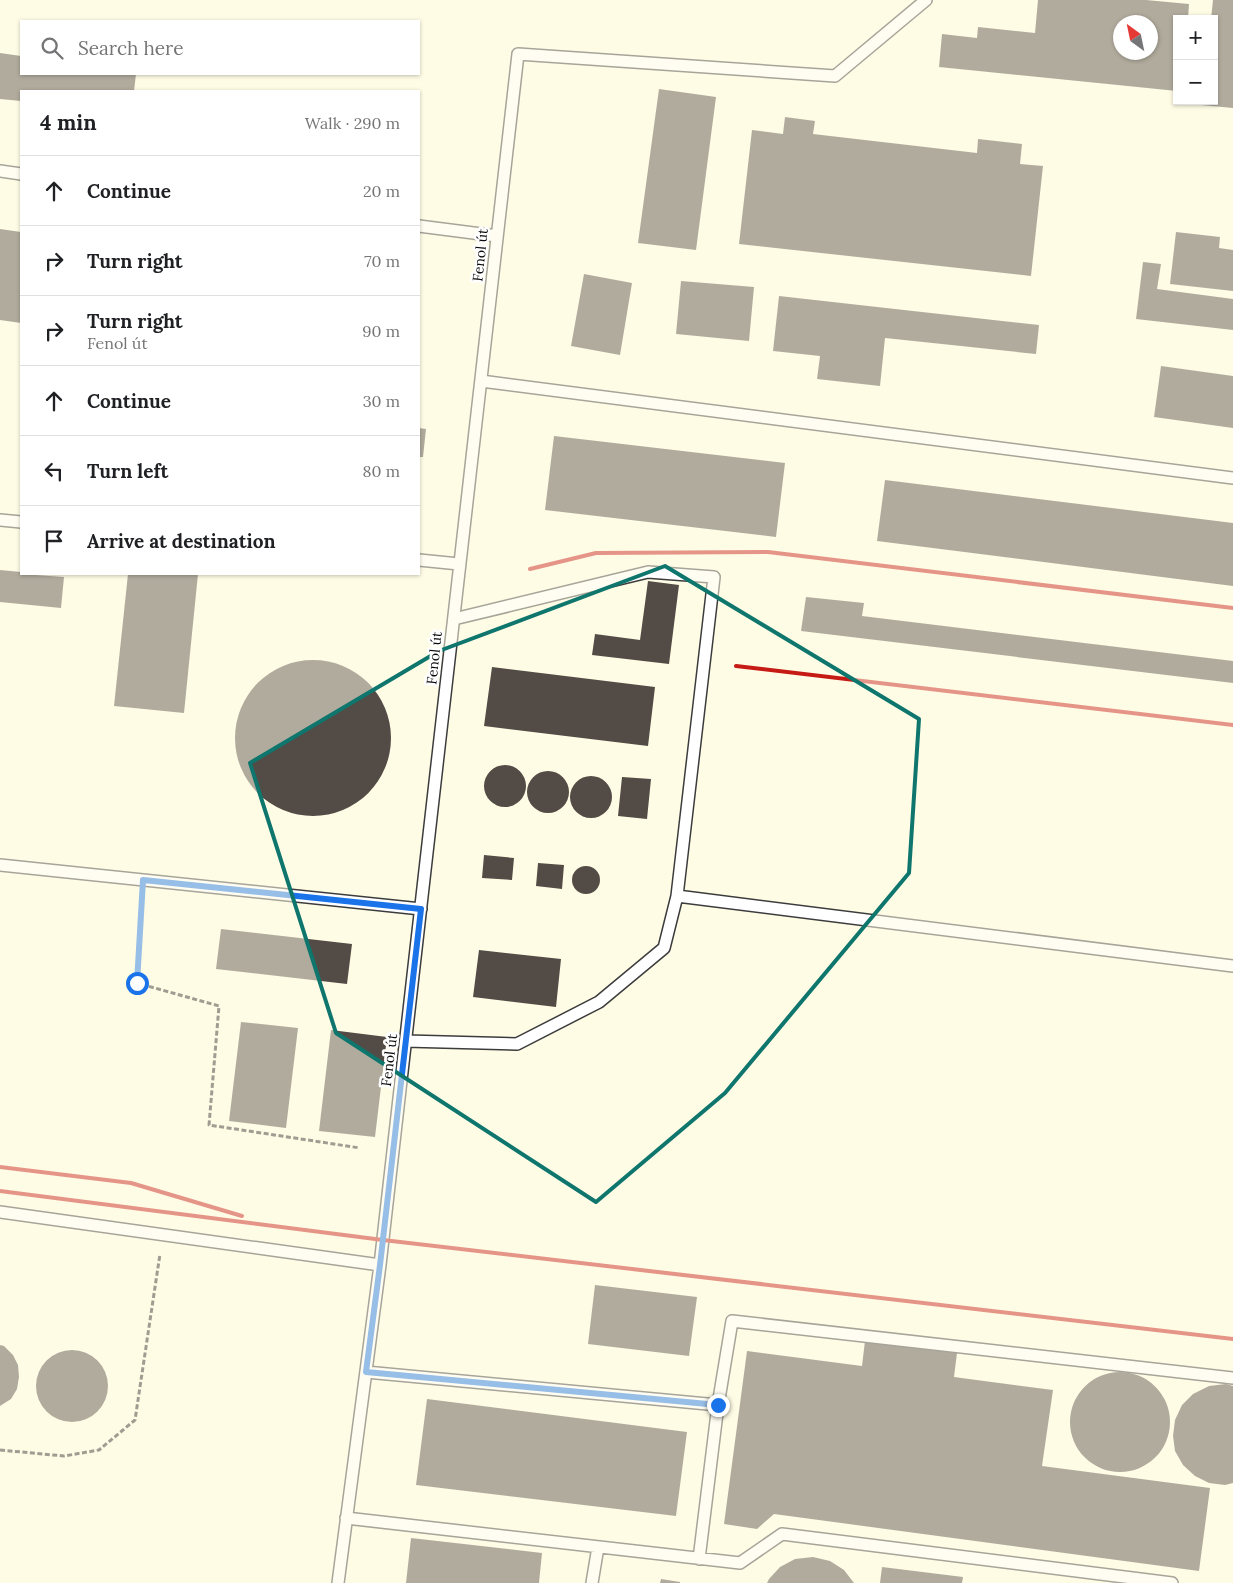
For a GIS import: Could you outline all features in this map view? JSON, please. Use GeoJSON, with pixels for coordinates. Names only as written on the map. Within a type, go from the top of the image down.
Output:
{"type":"FeatureCollection","features":[{"type":"Feature","properties":{"kind":"lane","name":"Fenol út"},"geometry":{"type":"LineString","coordinates":[[338,1583],[380,1265],[518,54],[835,76],[926,0]]}},
{"type":"Feature","properties":{"kind":"lane"},"geometry":{"type":"LineString","coordinates":[[0,171],[20,174]]}},
{"type":"Feature","properties":{"kind":"lane"},"geometry":{"type":"LineString","coordinates":[[420,226],[497,236]]}},
{"type":"Feature","properties":{"kind":"lane"},"geometry":{"type":"LineString","coordinates":[[481,381],[1233,478]]}},
{"type":"Feature","properties":{"kind":"lane"},"geometry":{"type":"LineString","coordinates":[[0,520],[20,522]]}},
{"type":"Feature","properties":{"kind":"lane"},"geometry":{"type":"LineString","coordinates":[[420,560],[459,564]]}},
{"type":"Feature","properties":{"kind":"lane"},"geometry":{"type":"LineString","coordinates":[[406,1041],[517,1044],[599,1002],[664,948],[676,896],[714,577],[648,572],[454,619]]}},
{"type":"Feature","properties":{"kind":"lane"},"geometry":{"type":"LineString","coordinates":[[0,865],[421,909]]}},
{"type":"Feature","properties":{"kind":"lane"},"geometry":{"type":"LineString","coordinates":[[676,896],[1233,966]]}},
{"type":"Feature","properties":{"kind":"lane"},"geometry":{"type":"LineString","coordinates":[[0,1212],[380,1265]]}},
{"type":"Feature","properties":{"kind":"lane"},"geometry":{"type":"LineString","coordinates":[[699,1559],[718,1405],[732,1320],[1233,1378]]}},
{"type":"Feature","properties":{"kind":"lane"},"geometry":{"type":"LineString","coordinates":[[366,1372],[718,1405]]}},
{"type":"Feature","properties":{"kind":"lane"},"geometry":{"type":"LineString","coordinates":[[346,1518],[740,1564],[782,1534],[1172,1583]]}},
{"type":"Feature","properties":{"kind":"lane"},"geometry":{"type":"LineString","coordinates":[[592,1583],[598,1547]]}},
{"type":"Feature","properties":{"kind":"path"},"geometry":{"type":"LineString","coordinates":[[143,880],[137,983],[219,1006],[209,1125],[360,1148]]}},
{"type":"Feature","properties":{"kind":"path"},"geometry":{"type":"LineString","coordinates":[[0,1450],[64,1456],[99,1450],[135,1420],[162,1235]]}},
{"type":"Feature","properties":{"kind":"highlighted area"},"geometry":{"type":"Polygon","coordinates":[[[665,566],[919,719],[909,873],[725,1093],[596,1202],[336,1033],[250,763],[439,651],[665,566]]]}},
{"type":"Feature","properties":{"kind":"building"},"geometry":{"type":"Polygon","coordinates":[[[1038,0],[1146,0],[1189,4],[1188,15],[1173,15],[1173,91],[939,67],[942,34],[977,38],[978,27],[1035,33],[1038,0]]]}},
{"type":"Feature","properties":{"kind":"building"},"geometry":{"type":"Polygon","coordinates":[[[1213,0],[1233,0],[1233,108],[1201,105],[1218,105],[1218,15],[1211,15],[1213,0]]]}},
{"type":"Feature","properties":{"kind":"building"},"geometry":{"type":"Polygon","coordinates":[[[0,53],[20,56],[20,75],[136,75],[134,90],[20,90],[20,101],[0,99],[0,53]]]}},
{"type":"Feature","properties":{"kind":"building"},"geometry":{"type":"Polygon","coordinates":[[[659,89],[716,97],[696,250],[638,243],[659,89]]]}},
{"type":"Feature","properties":{"kind":"building"},"geometry":{"type":"Polygon","coordinates":[[[785,117],[815,121],[813,134],[977,153],[978,139],[1022,144],[1020,164],[1043,166],[1031,276],[739,244],[752,130],[783,134],[785,117]]]}},
{"type":"Feature","properties":{"kind":"building"},"geometry":{"type":"Polygon","coordinates":[[[0,229],[20,232],[20,323],[0,320],[0,229]]]}},
{"type":"Feature","properties":{"kind":"building"},"geometry":{"type":"Polygon","coordinates":[[[1176,232],[1220,237],[1219,248],[1233,250],[1233,291],[1170,284],[1176,232]]]}},
{"type":"Feature","properties":{"kind":"building"},"geometry":{"type":"Polygon","coordinates":[[[1143,262],[1161,264],[1157,289],[1233,299],[1233,330],[1136,319],[1143,262]]]}},
{"type":"Feature","properties":{"kind":"building"},"geometry":{"type":"Polygon","coordinates":[[[584,274],[632,283],[620,355],[571,346],[584,274]]]}},
{"type":"Feature","properties":{"kind":"building"},"geometry":{"type":"Polygon","coordinates":[[[681,281],[754,287],[749,341],[676,334],[681,281]]]}},
{"type":"Feature","properties":{"kind":"building"},"geometry":{"type":"Polygon","coordinates":[[[779,296],[1039,325],[1036,354],[885,338],[880,386],[817,379],[820,356],[773,351],[779,296]]]}},
{"type":"Feature","properties":{"kind":"building"},"geometry":{"type":"Polygon","coordinates":[[[1161,366],[1233,376],[1233,428],[1154,417],[1161,366]]]}},
{"type":"Feature","properties":{"kind":"building"},"geometry":{"type":"Polygon","coordinates":[[[420,428],[426,429],[423,457],[420,457],[420,428]]]}},
{"type":"Feature","properties":{"kind":"building"},"geometry":{"type":"Polygon","coordinates":[[[554,436],[785,463],[776,537],[545,510],[554,436]]]}},
{"type":"Feature","properties":{"kind":"building"},"geometry":{"type":"Polygon","coordinates":[[[885,480],[1233,523],[1233,586],[877,541],[885,480]]]}},
{"type":"Feature","properties":{"kind":"building"},"geometry":{"type":"Polygon","coordinates":[[[0,570],[20,572],[20,575],[64,577],[61,608],[0,602],[0,570]]]}},
{"type":"Feature","properties":{"kind":"building"},"geometry":{"type":"Polygon","coordinates":[[[128,575],[198,575],[184,713],[114,706],[128,575]]]}},
{"type":"Feature","properties":{"kind":"building"},"geometry":{"type":"Polygon","coordinates":[[[648,581],[679,585],[669,664],[592,655],[595,634],[640,640],[648,581]]]}},
{"type":"Feature","properties":{"kind":"building"},"geometry":{"type":"Polygon","coordinates":[[[806,597],[864,603],[862,616],[1233,661],[1233,683],[801,631],[806,597]]]}},
{"type":"Feature","properties":{"kind":"building"},"geometry":{"type":"Polygon","coordinates":[[[305,660],[321,660],[336,663],[350,669],[363,677],[374,688],[388,715],[391,738],[390,753],[382,775],[374,788],[363,799],[336,813],[321,816],[305,816],[290,813],[276,807],[263,799],[252,788],[238,761],[235,746],[235,730],[238,715],[244,701],[252,688],[263,677],[290,663],[305,660]]]}},
{"type":"Feature","properties":{"kind":"building"},"geometry":{"type":"Polygon","coordinates":[[[492,667],[655,687],[648,746],[484,726],[492,667]]]}},
{"type":"Feature","properties":{"kind":"building"},"geometry":{"type":"Polygon","coordinates":[[[509,765],[517,768],[523,774],[526,786],[523,798],[517,804],[501,807],[493,804],[487,798],[484,782],[487,774],[493,768],[509,765]]]}},
{"type":"Feature","properties":{"kind":"building"},"geometry":{"type":"Polygon","coordinates":[[[552,771],[560,774],[566,780],[569,792],[566,804],[560,810],[544,813],[536,810],[530,804],[527,788],[530,780],[536,774],[552,771]]]}},
{"type":"Feature","properties":{"kind":"building"},"geometry":{"type":"Polygon","coordinates":[[[595,776],[603,779],[609,785],[612,797],[609,809],[603,815],[587,818],[579,815],[573,809],[570,793],[573,785],[579,779],[595,776]]]}},
{"type":"Feature","properties":{"kind":"building"},"geometry":{"type":"Polygon","coordinates":[[[622,777],[651,779],[647,819],[618,816],[622,777]]]}},
{"type":"Feature","properties":{"kind":"building"},"geometry":{"type":"Polygon","coordinates":[[[484,855],[514,858],[512,880],[482,878],[484,855]]]}},
{"type":"Feature","properties":{"kind":"building"},"geometry":{"type":"Polygon","coordinates":[[[538,863],[564,865],[562,889],[536,886],[538,863]]]}},
{"type":"Feature","properties":{"kind":"building"},"geometry":{"type":"Polygon","coordinates":[[[586,866],[596,870],[600,880],[596,890],[586,894],[576,890],[572,880],[576,870],[586,866]]]}},
{"type":"Feature","properties":{"kind":"building"},"geometry":{"type":"Polygon","coordinates":[[[221,929],[352,944],[347,984],[216,969],[221,929]]]}},
{"type":"Feature","properties":{"kind":"building"},"geometry":{"type":"Polygon","coordinates":[[[479,950],[561,959],[556,1007],[473,997],[479,950]]]}},
{"type":"Feature","properties":{"kind":"building"},"geometry":{"type":"Polygon","coordinates":[[[241,1022],[298,1028],[286,1128],[229,1121],[241,1022]]]}},
{"type":"Feature","properties":{"kind":"building"},"geometry":{"type":"Polygon","coordinates":[[[331,1030],[387,1037],[375,1137],[319,1131],[331,1030]]]}},
{"type":"Feature","properties":{"kind":"building"},"geometry":{"type":"Polygon","coordinates":[[[595,1285],[697,1297],[689,1356],[588,1344],[595,1285]]]}},
{"type":"Feature","properties":{"kind":"building"},"geometry":{"type":"Polygon","coordinates":[[[865,1341],[957,1353],[954,1377],[1053,1390],[1042,1466],[1210,1488],[1199,1571],[774,1514],[757,1529],[724,1524],[747,1351],[862,1366],[865,1341]]]}},
{"type":"Feature","properties":{"kind":"building"},"geometry":{"type":"Polygon","coordinates":[[[0,1345],[4,1346],[13,1355],[18,1365],[19,1377],[17,1389],[11,1399],[0,1406],[0,1345]]]}},
{"type":"Feature","properties":{"kind":"building"},"geometry":{"type":"Polygon","coordinates":[[[72,1350],[92,1356],[102,1366],[108,1386],[102,1406],[92,1416],[72,1422],[52,1416],[42,1406],[36,1386],[42,1366],[52,1356],[72,1350]]]}},
{"type":"Feature","properties":{"kind":"building"},"geometry":{"type":"Polygon","coordinates":[[[1120,1372],[1130,1373],[1148,1380],[1162,1394],[1169,1412],[1169,1432],[1162,1450],[1148,1464],[1130,1471],[1120,1472],[1110,1471],[1092,1464],[1078,1450],[1071,1432],[1070,1422],[1071,1412],[1078,1394],[1092,1380],[1110,1373],[1120,1372]]]}},
{"type":"Feature","properties":{"kind":"building"},"geometry":{"type":"Polygon","coordinates":[[[1226,1384],[1233,1386],[1233,1483],[1225,1485],[1209,1483],[1195,1476],[1183,1465],[1175,1451],[1173,1436],[1175,1420],[1182,1405],[1193,1394],[1209,1386],[1226,1384]]]}},
{"type":"Feature","properties":{"kind":"building"},"geometry":{"type":"Polygon","coordinates":[[[427,1399],[687,1432],[676,1516],[416,1485],[427,1399]]]}},
{"type":"Feature","properties":{"kind":"building"},"geometry":{"type":"Polygon","coordinates":[[[411,1538],[542,1553],[539,1583],[406,1583],[411,1538]]]}},
{"type":"Feature","properties":{"kind":"building"},"geometry":{"type":"Polygon","coordinates":[[[813,1557],[830,1561],[844,1570],[854,1583],[767,1583],[780,1567],[795,1559],[813,1557]]]}},
{"type":"Feature","properties":{"kind":"building"},"geometry":{"type":"Polygon","coordinates":[[[882,1567],[963,1577],[962,1583],[880,1583],[882,1567]]]}},
{"type":"Feature","properties":{"kind":"building"},"geometry":{"type":"Polygon","coordinates":[[[661,1579],[680,1582],[680,1583],[660,1583],[661,1579]]]}},
{"type":"Feature","properties":{"kind":"railway"},"geometry":{"type":"LineString","coordinates":[[530,569],[596,553],[768,552],[1233,608]]}},
{"type":"Feature","properties":{"kind":"railway"},"geometry":{"type":"LineString","coordinates":[[736,666],[1233,725]]}},
{"type":"Feature","properties":{"kind":"railway"},"geometry":{"type":"LineString","coordinates":[[0,1167],[131,1183],[242,1216]]}},
{"type":"Feature","properties":{"kind":"railway"},"geometry":{"type":"LineString","coordinates":[[0,1191],[383,1240],[1233,1339]]}},
{"type":"Feature","properties":{"kind":"route"},"geometry":{"type":"LineString","coordinates":[[137,983],[143,880],[421,909],[366,1372],[718,1405]]}}]}
